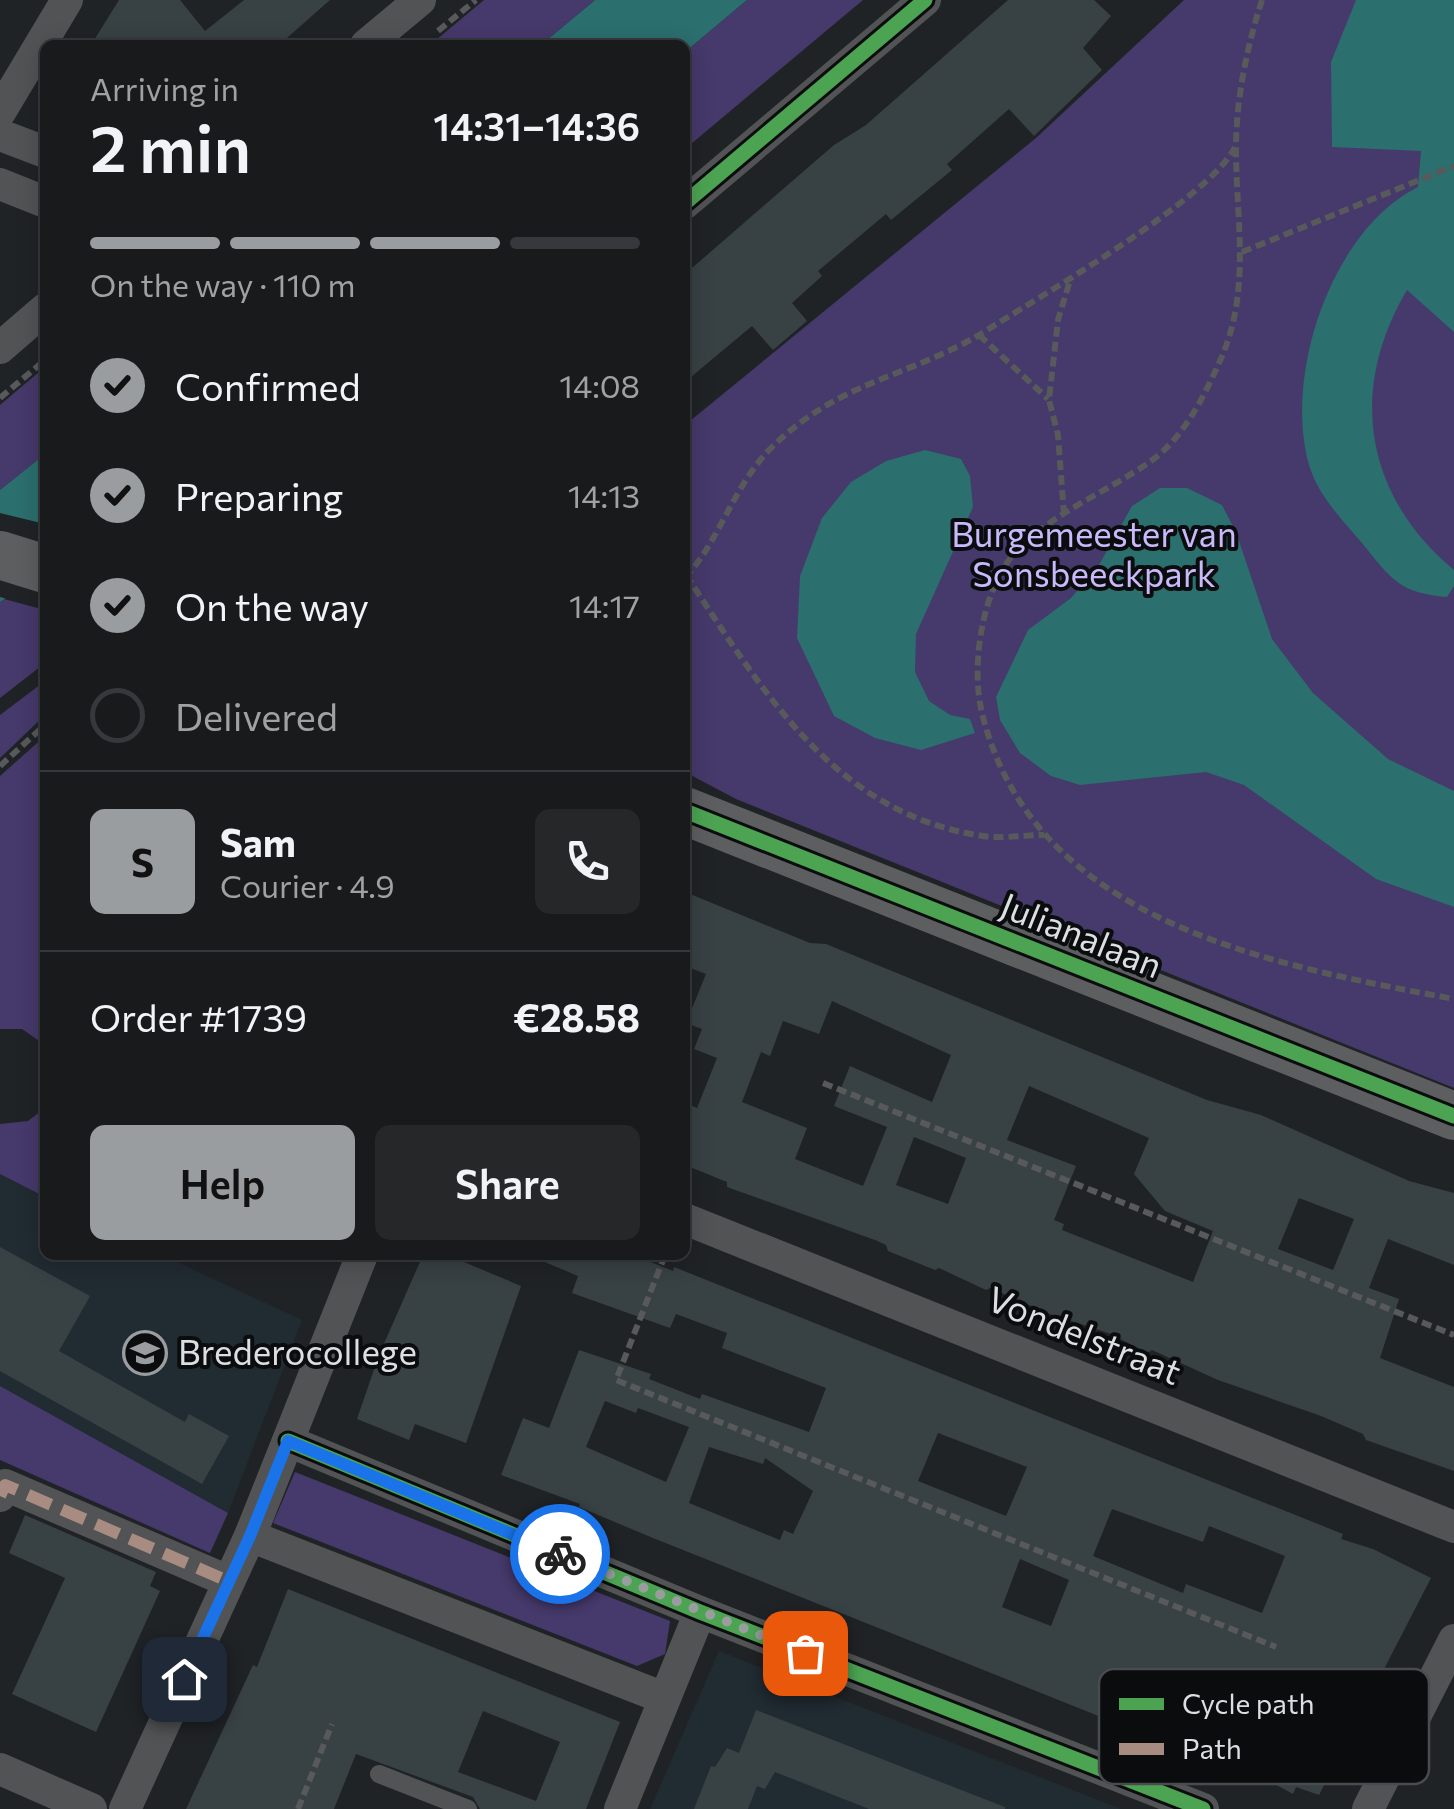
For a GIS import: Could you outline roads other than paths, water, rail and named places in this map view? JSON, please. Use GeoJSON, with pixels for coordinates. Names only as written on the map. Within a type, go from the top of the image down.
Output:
{"type":"FeatureCollection","features":[{"type":"Feature","properties":{"kind":"street"},"geometry":{"type":"LineString","coordinates":[[43,40],[67,0]]}},
{"type":"Feature","properties":{"kind":"street"},"geometry":{"type":"LineString","coordinates":[[372,40],[420,0]]}},
{"type":"Feature","properties":{"kind":"street"},"geometry":{"type":"LineString","coordinates":[[690,199],[926,0]]}},
{"type":"Feature","properties":{"kind":"street"},"geometry":{"type":"LineString","coordinates":[[0,112],[40,45]]}},
{"type":"Feature","properties":{"kind":"street"},"geometry":{"type":"LineString","coordinates":[[0,135],[40,150]]}},
{"type":"Feature","properties":{"kind":"street"},"geometry":{"type":"LineString","coordinates":[[0,184],[40,200]]}},
{"type":"Feature","properties":{"kind":"street"},"geometry":{"type":"LineString","coordinates":[[0,348],[40,313]]}},
{"type":"Feature","properties":{"kind":"street"},"geometry":{"type":"LineString","coordinates":[[0,555],[40,567]]}},
{"type":"Feature","properties":{"kind":"street","name":"Julianalaan"},"geometry":{"type":"LineString","coordinates":[[690,812],[1454,1116]]}},
{"type":"Feature","properties":{"kind":"street","name":"Vondelstraat"},"geometry":{"type":"LineString","coordinates":[[690,1221],[1454,1527]]}},
{"type":"Feature","properties":{"kind":"street"},"geometry":{"type":"LineString","coordinates":[[125,1809],[250,1536],[360,1260]]}},
{"type":"Feature","properties":{"kind":"street"},"geometry":{"type":"LineString","coordinates":[[288,1441],[700,1612],[1099,1768]]}},
{"type":"Feature","properties":{"kind":"street"},"geometry":{"type":"LineString","coordinates":[[0,1496],[5,1485],[228,1581]]}},
{"type":"Feature","properties":{"kind":"street"},"geometry":{"type":"LineString","coordinates":[[250,1536],[664,1698]]}},
{"type":"Feature","properties":{"kind":"street"},"geometry":{"type":"LineString","coordinates":[[620,1809],[700,1612]]}},
{"type":"Feature","properties":{"kind":"street"},"geometry":{"type":"LineString","coordinates":[[1429,1689],[1454,1640]]}},
{"type":"Feature","properties":{"kind":"street"},"geometry":{"type":"LineString","coordinates":[[0,1769],[91,1809]]}},
{"type":"Feature","properties":{"kind":"street"},"geometry":{"type":"LineString","coordinates":[[1140,1784],[1204,1809]]}},
{"type":"Feature","properties":{"kind":"street"},"geometry":{"type":"LineString","coordinates":[[1368,1809],[1381,1784]]}},
{"type":"Feature","properties":{"kind":"lane"},"geometry":{"type":"LineString","coordinates":[[379,1774],[468,1809]]}},
{"type":"Feature","properties":{"kind":"water"},"geometry":{"type":"Polygon","coordinates":[[[595,0],[747,0],[690,48],[690,40],[547,40],[595,0]]]}},
{"type":"Feature","properties":{"kind":"water"},"geometry":{"type":"Polygon","coordinates":[[[1356,0],[1454,0],[1454,332],[1407,290],[1388,328],[1377,365],[1372,403],[1384,475],[1400,509],[1424,541],[1454,570],[1454,586],[1447,597],[1407,588],[1381,566],[1319,488],[1310,468],[1303,432],[1309,351],[1338,271],[1360,236],[1387,208],[1418,187],[1421,151],[1332,147],[1331,62],[1356,0]]]}},
{"type":"Feature","properties":{"kind":"water"},"geometry":{"type":"Polygon","coordinates":[[[925,450],[961,459],[970,476],[973,507],[916,634],[915,672],[929,701],[950,715],[970,719],[975,733],[921,750],[875,738],[834,716],[797,638],[800,576],[822,518],[851,482],[886,461],[925,450]]]}},
{"type":"Feature","properties":{"kind":"water"},"geometry":{"type":"Polygon","coordinates":[[[40,458],[40,574],[0,602],[0,490],[40,458]]]}},
{"type":"Feature","properties":{"kind":"water"},"geometry":{"type":"Polygon","coordinates":[[[1160,488],[1187,488],[1222,505],[1236,532],[1272,639],[1313,693],[1388,759],[1454,791],[1454,907],[1376,879],[1244,785],[1206,772],[1080,785],[1051,776],[1020,753],[1000,720],[996,697],[1028,630],[1071,598],[1099,565],[1132,506],[1160,488]]]}},
{"type":"Feature","properties":{"kind":"place","name":"Brederocollege"},"geometry":{"type":"Point","coordinates":[145,1353]}},
{"type":"Feature","properties":{"kind":"park label","name":"Burgemeester van Sonsbeeckpark"},"geometry":{"type":"Point","coordinates":[1094,555]}}]}
